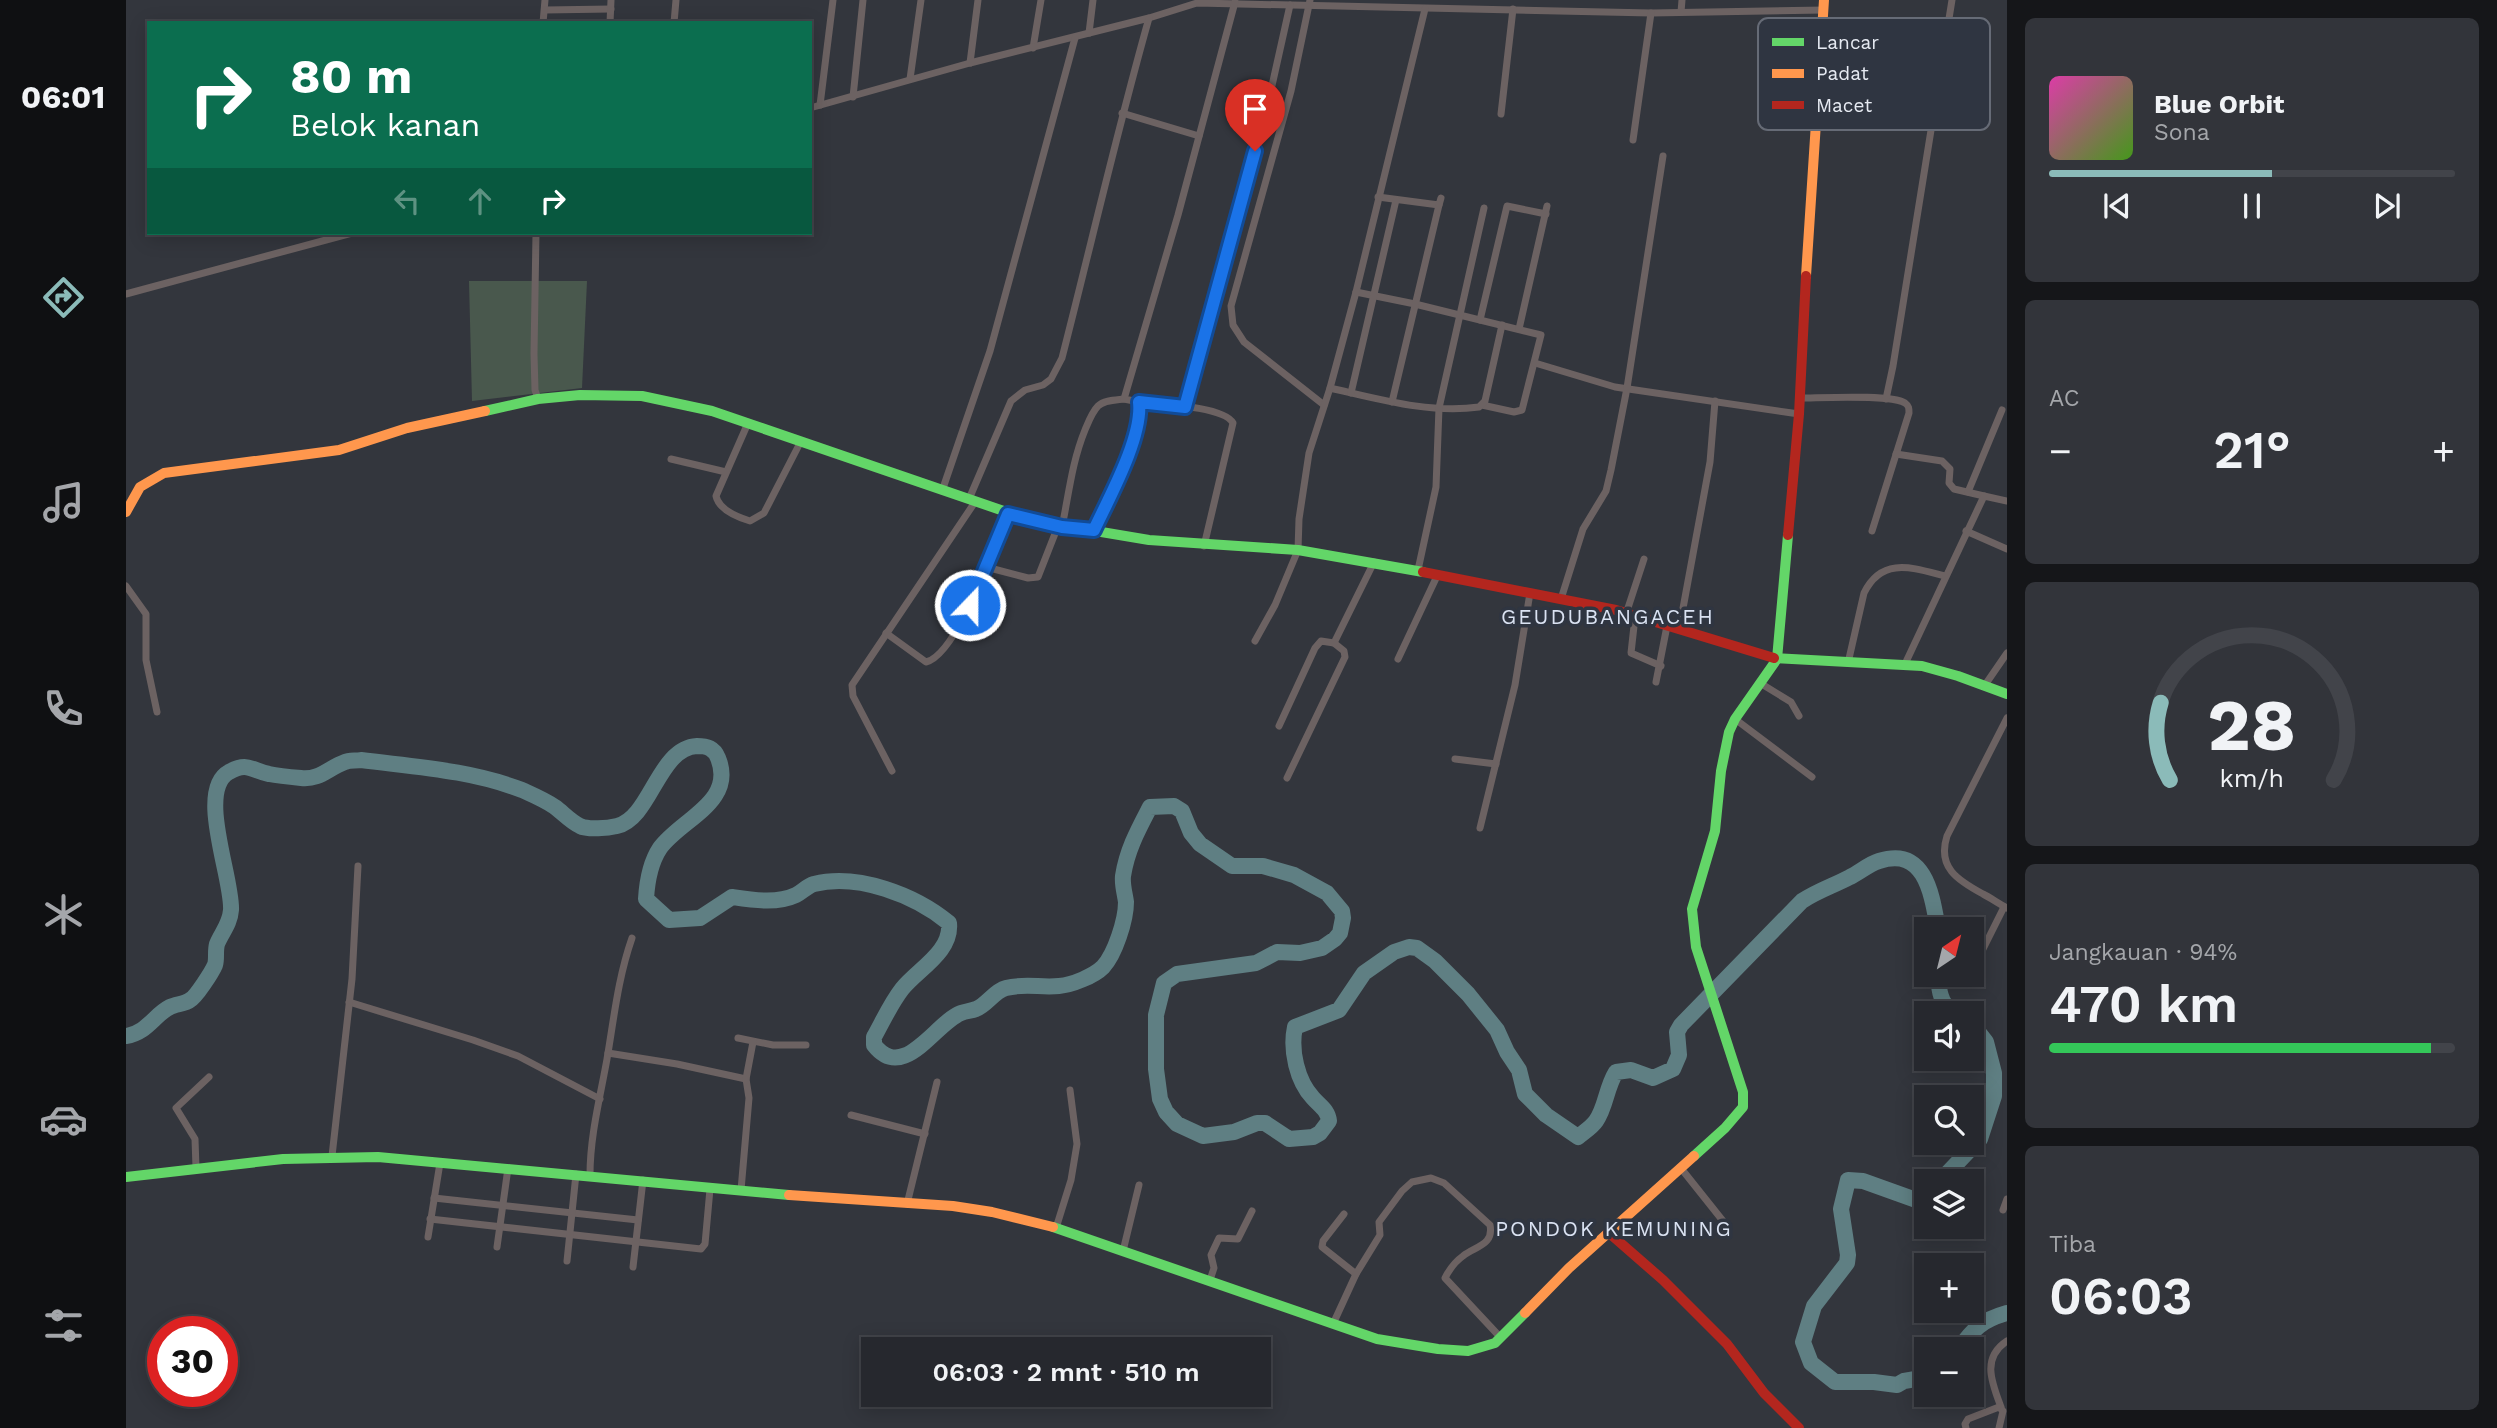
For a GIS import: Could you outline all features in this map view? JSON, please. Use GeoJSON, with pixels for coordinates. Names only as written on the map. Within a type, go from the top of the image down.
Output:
{"type":"FeatureCollection","features":[{"type":"Feature","properties":{"kind":"street"},"geometry":{"type":"LineString","coordinates":[[543,21],[545,0]]}},
{"type":"Feature","properties":{"kind":"street"},"geometry":{"type":"LineString","coordinates":[[610,21],[611,0]]}},
{"type":"Feature","properties":{"kind":"street"},"geometry":{"type":"LineString","coordinates":[[674,21],[676,0]]}},
{"type":"Feature","properties":{"kind":"street"},"geometry":{"type":"LineString","coordinates":[[820,106],[833,0]]}},
{"type":"Feature","properties":{"kind":"street"},"geometry":{"type":"LineString","coordinates":[[853,97],[863,0]]}},
{"type":"Feature","properties":{"kind":"street"},"geometry":{"type":"LineString","coordinates":[[910,79],[921,0]]}},
{"type":"Feature","properties":{"kind":"street"},"geometry":{"type":"LineString","coordinates":[[970,63],[978,0]]}},
{"type":"Feature","properties":{"kind":"street"},"geometry":{"type":"LineString","coordinates":[[1034,48],[1041,0]]}},
{"type":"Feature","properties":{"kind":"street"},"geometry":{"type":"LineString","coordinates":[[1088,33],[1093,0]]}},
{"type":"Feature","properties":{"kind":"street"},"geometry":{"type":"LineString","coordinates":[[1501,114],[1508,9],[1506,0]]}},
{"type":"Feature","properties":{"kind":"street"},"geometry":{"type":"LineString","coordinates":[[1524,9],[1525,0]]}},
{"type":"Feature","properties":{"kind":"street"},"geometry":{"type":"LineString","coordinates":[[1586,12],[1587,0]]}},
{"type":"Feature","properties":{"kind":"street"},"geometry":{"type":"LineString","coordinates":[[1681,12],[1682,0]]}},
{"type":"Feature","properties":{"kind":"street"},"geometry":{"type":"LineString","coordinates":[[1949,18],[1952,0]]}},
{"type":"Feature","properties":{"kind":"street"},"geometry":{"type":"LineString","coordinates":[[812,108],[970,63],[1149,18],[1198,2],[1290,5],[1413,4],[1425,9],[1586,12],[1681,12],[1824,5]]}},
{"type":"Feature","properties":{"kind":"street"},"geometry":{"type":"LineString","coordinates":[[1124,399],[1235,2]]}},
{"type":"Feature","properties":{"kind":"street"},"geometry":{"type":"LineString","coordinates":[[1310,3],[1291,90],[1231,306],[1230,318],[1244,342],[1324,405]]}},
{"type":"Feature","properties":{"kind":"street"},"geometry":{"type":"LineString","coordinates":[[1185,407],[1269,99],[1290,5]]}},
{"type":"Feature","properties":{"kind":"street"},"geometry":{"type":"LineString","coordinates":[[545,10],[611,9]]}},
{"type":"Feature","properties":{"kind":"street"},"geometry":{"type":"LineString","coordinates":[[1255,641],[1275,606],[1298,550],[1299,519],[1309,453],[1331,388],[1425,9]]}},
{"type":"Feature","properties":{"kind":"street"},"geometry":{"type":"LineString","coordinates":[[1633,140],[1651,12]]}},
{"type":"Feature","properties":{"kind":"street"},"geometry":{"type":"LineString","coordinates":[[892,772],[851,691],[854,681],[972,500],[1011,401],[1025,390],[1044,385],[1051,379],[1062,358],[1122,113],[1149,18]]}},
{"type":"Feature","properties":{"kind":"street"},"geometry":{"type":"LineString","coordinates":[[942,491],[990,351],[1075,38]]}},
{"type":"Feature","properties":{"kind":"street"},"geometry":{"type":"LineString","coordinates":[[1122,113],[1199,136]]}},
{"type":"Feature","properties":{"kind":"street"},"geometry":{"type":"LineString","coordinates":[[126,1177],[332,1156],[590,1175],[710,1189],[953,1206],[992,1212],[1056,1228],[1377,1339],[1468,1351],[1492,1345],[1608,1231],[1726,1128],[1743,1107],[1743,1092],[1696,947],[1692,909],[1713,839],[1727,740],[1735,719],[1777,659],[1799,414],[1816,130]]}},
{"type":"Feature","properties":{"kind":"street"},"geometry":{"type":"LineString","coordinates":[[1885,399],[1895,353],[1931,130]]}},
{"type":"Feature","properties":{"kind":"street"},"geometry":{"type":"LineString","coordinates":[[1560,599],[1583,528],[1606,491],[1627,388],[1663,156]]}},
{"type":"Feature","properties":{"kind":"street"},"geometry":{"type":"LineString","coordinates":[[1378,197],[1440,202],[1392,402]]}},
{"type":"Feature","properties":{"kind":"street"},"geometry":{"type":"LineString","coordinates":[[1351,393],[1396,200]]}},
{"type":"Feature","properties":{"kind":"street"},"geometry":{"type":"LineString","coordinates":[[1480,320],[1507,206],[1547,210],[1519,329]]}},
{"type":"Feature","properties":{"kind":"street"},"geometry":{"type":"LineString","coordinates":[[1418,570],[1436,487],[1439,408],[1484,208]]}},
{"type":"Feature","properties":{"kind":"street"},"geometry":{"type":"LineString","coordinates":[[126,294],[345,235]]}},
{"type":"Feature","properties":{"kind":"street"},"geometry":{"type":"LineString","coordinates":[[536,235],[534,354],[535,390],[538,399]]}},
{"type":"Feature","properties":{"kind":"street"},"geometry":{"type":"LineString","coordinates":[[1331,388],[1392,402],[1465,409],[1482,405],[1514,412],[1522,410],[1535,363],[1541,335],[1374,294],[1356,292]]}},
{"type":"Feature","properties":{"kind":"street"},"geometry":{"type":"LineString","coordinates":[[1482,405],[1502,325]]}},
{"type":"Feature","properties":{"kind":"street"},"geometry":{"type":"LineString","coordinates":[[1535,363],[1627,388],[1799,414]]}},
{"type":"Feature","properties":{"kind":"street"},"geometry":{"type":"LineString","coordinates":[[126,512],[140,487],[164,474],[339,450],[407,428],[538,399],[642,396],[712,411],[1008,514],[1060,526],[1149,540],[1298,550],[1374,562],[1630,615],[1777,659],[1905,664],[1942,671],[2007,694]]}},
{"type":"Feature","properties":{"kind":"street"},"geometry":{"type":"LineString","coordinates":[[1800,398],[1885,399],[1905,403],[1908,407],[1909,413],[1872,531]]}},
{"type":"Feature","properties":{"kind":"street"},"geometry":{"type":"LineString","coordinates":[[986,567],[1028,579],[1038,577],[1060,526],[1072,465],[1088,423],[1098,405],[1124,399],[1222,414],[1233,423],[1204,545]]}},
{"type":"Feature","properties":{"kind":"street"},"geometry":{"type":"LineString","coordinates":[[1679,629],[1710,462],[1715,401]]}},
{"type":"Feature","properties":{"kind":"street"},"geometry":{"type":"LineString","coordinates":[[1094,530],[1130,447],[1140,412],[1139,402]]}},
{"type":"Feature","properties":{"kind":"street"},"geometry":{"type":"LineString","coordinates":[[1968,492],[2002,410]]}},
{"type":"Feature","properties":{"kind":"street"},"geometry":{"type":"LineString","coordinates":[[748,423],[716,496],[716,501],[741,519],[750,522],[764,513],[800,443]]}},
{"type":"Feature","properties":{"kind":"street"},"geometry":{"type":"LineString","coordinates":[[1896,454],[1942,461],[1950,468],[1951,486],[2007,500]]}},
{"type":"Feature","properties":{"kind":"street"},"geometry":{"type":"LineString","coordinates":[[671,459],[726,472]]}},
{"type":"Feature","properties":{"kind":"street"},"geometry":{"type":"LineString","coordinates":[[1905,664],[1984,496]]}},
{"type":"Feature","properties":{"kind":"street"},"geometry":{"type":"LineString","coordinates":[[886,634],[926,662],[933,660],[965,616],[1008,514]]}},
{"type":"Feature","properties":{"kind":"street"},"geometry":{"type":"LineString","coordinates":[[1966,531],[2007,549]]}},
{"type":"Feature","properties":{"kind":"street"},"geometry":{"type":"LineString","coordinates":[[1644,559],[1630,615],[1631,653],[1661,666]]}},
{"type":"Feature","properties":{"kind":"street"},"geometry":{"type":"LineString","coordinates":[[1334,643],[1374,562]]}},
{"type":"Feature","properties":{"kind":"street"},"geometry":{"type":"LineString","coordinates":[[1848,663],[1868,585],[1891,568],[1903,566],[1945,576]]}},
{"type":"Feature","properties":{"kind":"street"},"geometry":{"type":"LineString","coordinates":[[1398,659],[1438,574]]}},
{"type":"Feature","properties":{"kind":"street"},"geometry":{"type":"LineString","coordinates":[[126,586],[146,614],[146,660],[157,712]]}},
{"type":"Feature","properties":{"kind":"street"},"geometry":{"type":"LineString","coordinates":[[1480,828],[1515,685],[1530,593]]}},
{"type":"Feature","properties":{"kind":"street"},"geometry":{"type":"LineString","coordinates":[[1656,682],[1667,626]]}},
{"type":"Feature","properties":{"kind":"street"},"geometry":{"type":"LineString","coordinates":[[1279,726],[1315,648],[1321,641],[1334,643],[1344,651],[1345,657],[1287,778]]}},
{"type":"Feature","properties":{"kind":"street"},"geometry":{"type":"LineString","coordinates":[[1985,685],[2007,653]]}},
{"type":"Feature","properties":{"kind":"street"},"geometry":{"type":"LineString","coordinates":[[1760,683],[1791,702],[1799,716]]}},
{"type":"Feature","properties":{"kind":"street"},"geometry":{"type":"LineString","coordinates":[[1984,948],[2006,907],[1963,882],[1949,869],[1943,848],[1947,835],[2007,718]]}},
{"type":"Feature","properties":{"kind":"street"},"geometry":{"type":"LineString","coordinates":[[1735,719],[1812,777]]}},
{"type":"Feature","properties":{"kind":"street"},"geometry":{"type":"LineString","coordinates":[[1455,759],[1496,764]]}},
{"type":"Feature","properties":{"kind":"street"},"geometry":{"type":"LineString","coordinates":[[332,1156],[349,1002],[358,866]]}},
{"type":"Feature","properties":{"kind":"street"},"geometry":{"type":"LineString","coordinates":[[590,1175],[591,1141],[622,969],[632,938]]}},
{"type":"Feature","properties":{"kind":"street"},"geometry":{"type":"LineString","coordinates":[[349,1002],[518,1056],[600,1098]]}},
{"type":"Feature","properties":{"kind":"street"},"geometry":{"type":"LineString","coordinates":[[738,1038],[788,1046],[806,1045]]}},
{"type":"Feature","properties":{"kind":"street"},"geometry":{"type":"LineString","coordinates":[[741,1190],[749,1098],[746,1079],[753,1042]]}},
{"type":"Feature","properties":{"kind":"street"},"geometry":{"type":"LineString","coordinates":[[608,1053],[746,1079]]}},
{"type":"Feature","properties":{"kind":"street"},"geometry":{"type":"LineString","coordinates":[[196,1168],[195,1139],[176,1108],[209,1077]]}},
{"type":"Feature","properties":{"kind":"street"},"geometry":{"type":"LineString","coordinates":[[907,1204],[937,1082]]}},
{"type":"Feature","properties":{"kind":"street"},"geometry":{"type":"LineString","coordinates":[[1056,1228],[1071,1180],[1077,1144],[1070,1090]]}},
{"type":"Feature","properties":{"kind":"street"},"geometry":{"type":"LineString","coordinates":[[851,1115],[925,1134]]}},
{"type":"Feature","properties":{"kind":"street"},"geometry":{"type":"LineString","coordinates":[[428,1237],[440,1163]]}},
{"type":"Feature","properties":{"kind":"street"},"geometry":{"type":"LineString","coordinates":[[1680,1167],[1727,1226]]}},
{"type":"Feature","properties":{"kind":"street"},"geometry":{"type":"LineString","coordinates":[[497,1247],[508,1168]]}},
{"type":"Feature","properties":{"kind":"street"},"geometry":{"type":"LineString","coordinates":[[567,1261],[576,1174]]}},
{"type":"Feature","properties":{"kind":"street"},"geometry":{"type":"LineString","coordinates":[[1333,1324],[1356,1274],[1380,1235],[1379,1223],[1405,1187],[1425,1178],[1441,1181],[1489,1222],[1491,1230],[1488,1242],[1461,1257],[1445,1279],[1501,1338]]}},
{"type":"Feature","properties":{"kind":"street"},"geometry":{"type":"LineString","coordinates":[[633,1267],[643,1180]]}},
{"type":"Feature","properties":{"kind":"street"},"geometry":{"type":"LineString","coordinates":[[1123,1251],[1139,1185]]}},
{"type":"Feature","properties":{"kind":"street"},"geometry":{"type":"LineString","coordinates":[[430,1219],[703,1248],[710,1189]]}},
{"type":"Feature","properties":{"kind":"street"},"geometry":{"type":"LineString","coordinates":[[435,1198],[638,1220]]}},
{"type":"Feature","properties":{"kind":"street"},"geometry":{"type":"LineString","coordinates":[[2003,1210],[2007,1199]]}},
{"type":"Feature","properties":{"kind":"street"},"geometry":{"type":"LineString","coordinates":[[1210,1280],[1214,1268],[1211,1255],[1219,1238],[1238,1239],[1252,1210]]}},
{"type":"Feature","properties":{"kind":"street"},"geometry":{"type":"LineString","coordinates":[[1345,1214],[1323,1241],[1322,1247],[1356,1274]]}},
{"type":"Feature","properties":{"kind":"street"},"geometry":{"type":"LineString","coordinates":[[1608,1231],[1663,1280],[1727,1344],[1764,1393],[1799,1428]]}},
{"type":"Feature","properties":{"kind":"street"},"geometry":{"type":"LineString","coordinates":[[1999,1428],[2003,1411],[1990,1373],[1991,1361],[1995,1352],[2007,1341]]}},
{"type":"Feature","properties":{"kind":"street"},"geometry":{"type":"LineString","coordinates":[[1966,1428],[1968,1419],[2001,1407]]}},
{"type":"Feature","properties":{"kind":"green space"},"geometry":{"type":"Polygon","coordinates":[[[469,281],[587,281],[582,388],[472,401],[469,281]]]}},
{"type":"Feature","properties":{"kind":"waterway"},"geometry":{"type":"LineString","coordinates":[[126,1036],[145,1028],[164,1010],[193,998],[215,965],[217,944],[231,910],[218,836],[216,797],[220,782],[229,772],[241,767],[273,775],[308,778],[347,761],[361,760],[442,770],[522,790],[547,802],[580,826],[598,828],[617,826],[629,820],[673,758],[684,750],[697,746],[710,748],[718,758],[722,773],[719,787],[704,809],[660,848],[650,873],[646,899],[669,920],[700,918],[732,897],[781,900],[814,884],[831,881],[867,884],[885,889],[903,895],[935,913],[949,923],[945,943],[933,959],[902,989],[874,1037],[874,1045],[885,1055],[897,1057],[908,1054],[951,1019],[980,1007],[1006,988],[1064,985],[1089,977],[1103,967],[1116,945],[1124,918],[1126,902],[1123,876],[1134,840],[1150,807],[1174,806],[1182,811],[1191,833],[1200,844],[1232,866],[1263,866],[1294,875],[1327,893],[1342,911],[1343,918],[1340,933],[1322,948],[1300,953],[1277,952],[1256,963],[1177,974],[1164,983],[1156,1015],[1156,1069],[1160,1099],[1166,1112],[1177,1124],[1203,1136],[1234,1132],[1257,1123],[1265,1123],[1289,1139],[1313,1137],[1320,1133],[1329,1121],[1325,1111],[1307,1091],[1299,1074],[1293,1045],[1295,1027],[1339,1010],[1364,973],[1394,952],[1409,947],[1417,948],[1435,961],[1468,994],[1497,1030],[1519,1070],[1525,1094],[1546,1115],[1578,1137],[1599,1116],[1616,1072],[1631,1070],[1653,1078],[1673,1069],[1679,1055],[1677,1032],[1681,1025],[1808,897],[1875,862],[1895,858],[1917,867],[1924,877],[1936,917]]}},
{"type":"Feature","properties":{"kind":"waterway"},"geometry":{"type":"LineString","coordinates":[[1939,987],[1943,1001]]}},
{"type":"Feature","properties":{"kind":"waterway"},"geometry":{"type":"LineString","coordinates":[[1951,1169],[1980,1139],[1994,1096],[1994,1073],[1984,1039]]}},
{"type":"Feature","properties":{"kind":"waterway"},"geometry":{"type":"LineString","coordinates":[[1914,1199],[1863,1181],[1848,1180],[1841,1209],[1847,1263],[1814,1306],[1803,1342],[1811,1363],[1835,1382],[1897,1385],[1914,1379]]}},
{"type":"Feature","properties":{"kind":"waterway"},"geometry":{"type":"LineString","coordinates":[[1968,1337],[1979,1326],[2007,1313]]}},
{"type":"Feature","properties":{"kind":"traffic: fast"},"geometry":{"type":"LineString","coordinates":[[485,411],[538,399],[580,395],[642,396],[712,411],[1030,520],[1149,540],[1298,550],[1423,572]]}},
{"type":"Feature","properties":{"kind":"traffic: fast"},"geometry":{"type":"LineString","coordinates":[[1694,1156],[1725,1128],[1743,1107],[1743,1092],[1696,947],[1692,909],[1715,831],[1721,771],[1729,732],[1735,719],[1777,659],[1788,535]]}},
{"type":"Feature","properties":{"kind":"traffic: fast"},"geometry":{"type":"LineString","coordinates":[[1774,658],[1922,666],[2007,694]]}},
{"type":"Feature","properties":{"kind":"traffic: fast"},"geometry":{"type":"LineString","coordinates":[[126,1177],[283,1159],[378,1157],[789,1195]]}},
{"type":"Feature","properties":{"kind":"traffic: fast"},"geometry":{"type":"LineString","coordinates":[[1053,1227],[1377,1339],[1468,1351],[1495,1343],[1525,1313]]}},
{"type":"Feature","properties":{"kind":"traffic: slow"},"geometry":{"type":"LineString","coordinates":[[1823,18],[1824,0]]}},
{"type":"Feature","properties":{"kind":"traffic: slow"},"geometry":{"type":"LineString","coordinates":[[1806,276],[1816,130]]}},
{"type":"Feature","properties":{"kind":"traffic: slow"},"geometry":{"type":"LineString","coordinates":[[126,512],[140,487],[164,473],[339,450],[407,428],[485,411]]}},
{"type":"Feature","properties":{"kind":"traffic: slow"},"geometry":{"type":"LineString","coordinates":[[1525,1313],[1569,1268],[1694,1156]]}},
{"type":"Feature","properties":{"kind":"traffic: slow"},"geometry":{"type":"LineString","coordinates":[[789,1195],[953,1206],[992,1212],[1053,1227]]}},
{"type":"Feature","properties":{"kind":"traffic: jam"},"geometry":{"type":"LineString","coordinates":[[1788,535],[1799,414],[1806,276]]}},
{"type":"Feature","properties":{"kind":"traffic: jam"},"geometry":{"type":"LineString","coordinates":[[1423,572],[1616,610],[1774,658]]}},
{"type":"Feature","properties":{"kind":"traffic: jam"},"geometry":{"type":"LineString","coordinates":[[1608,1232],[1663,1280],[1727,1344],[1764,1393],[1799,1428]]}},
{"type":"Feature","properties":{"kind":"district","name":"GEUDUBANGACEH"},"geometry":{"type":"Point","coordinates":[1608,616]}},
{"type":"Feature","properties":{"kind":"district","name":"PONDOK KEMUNING"},"geometry":{"type":"Point","coordinates":[1614,1228]}},
{"type":"Feature","properties":{"kind":"route"},"geometry":{"type":"LineString","coordinates":[[970,605],[1008,514],[1062,527],[1094,530],[1130,447],[1140,412],[1139,402],[1185,407],[1255,151]]}}]}
